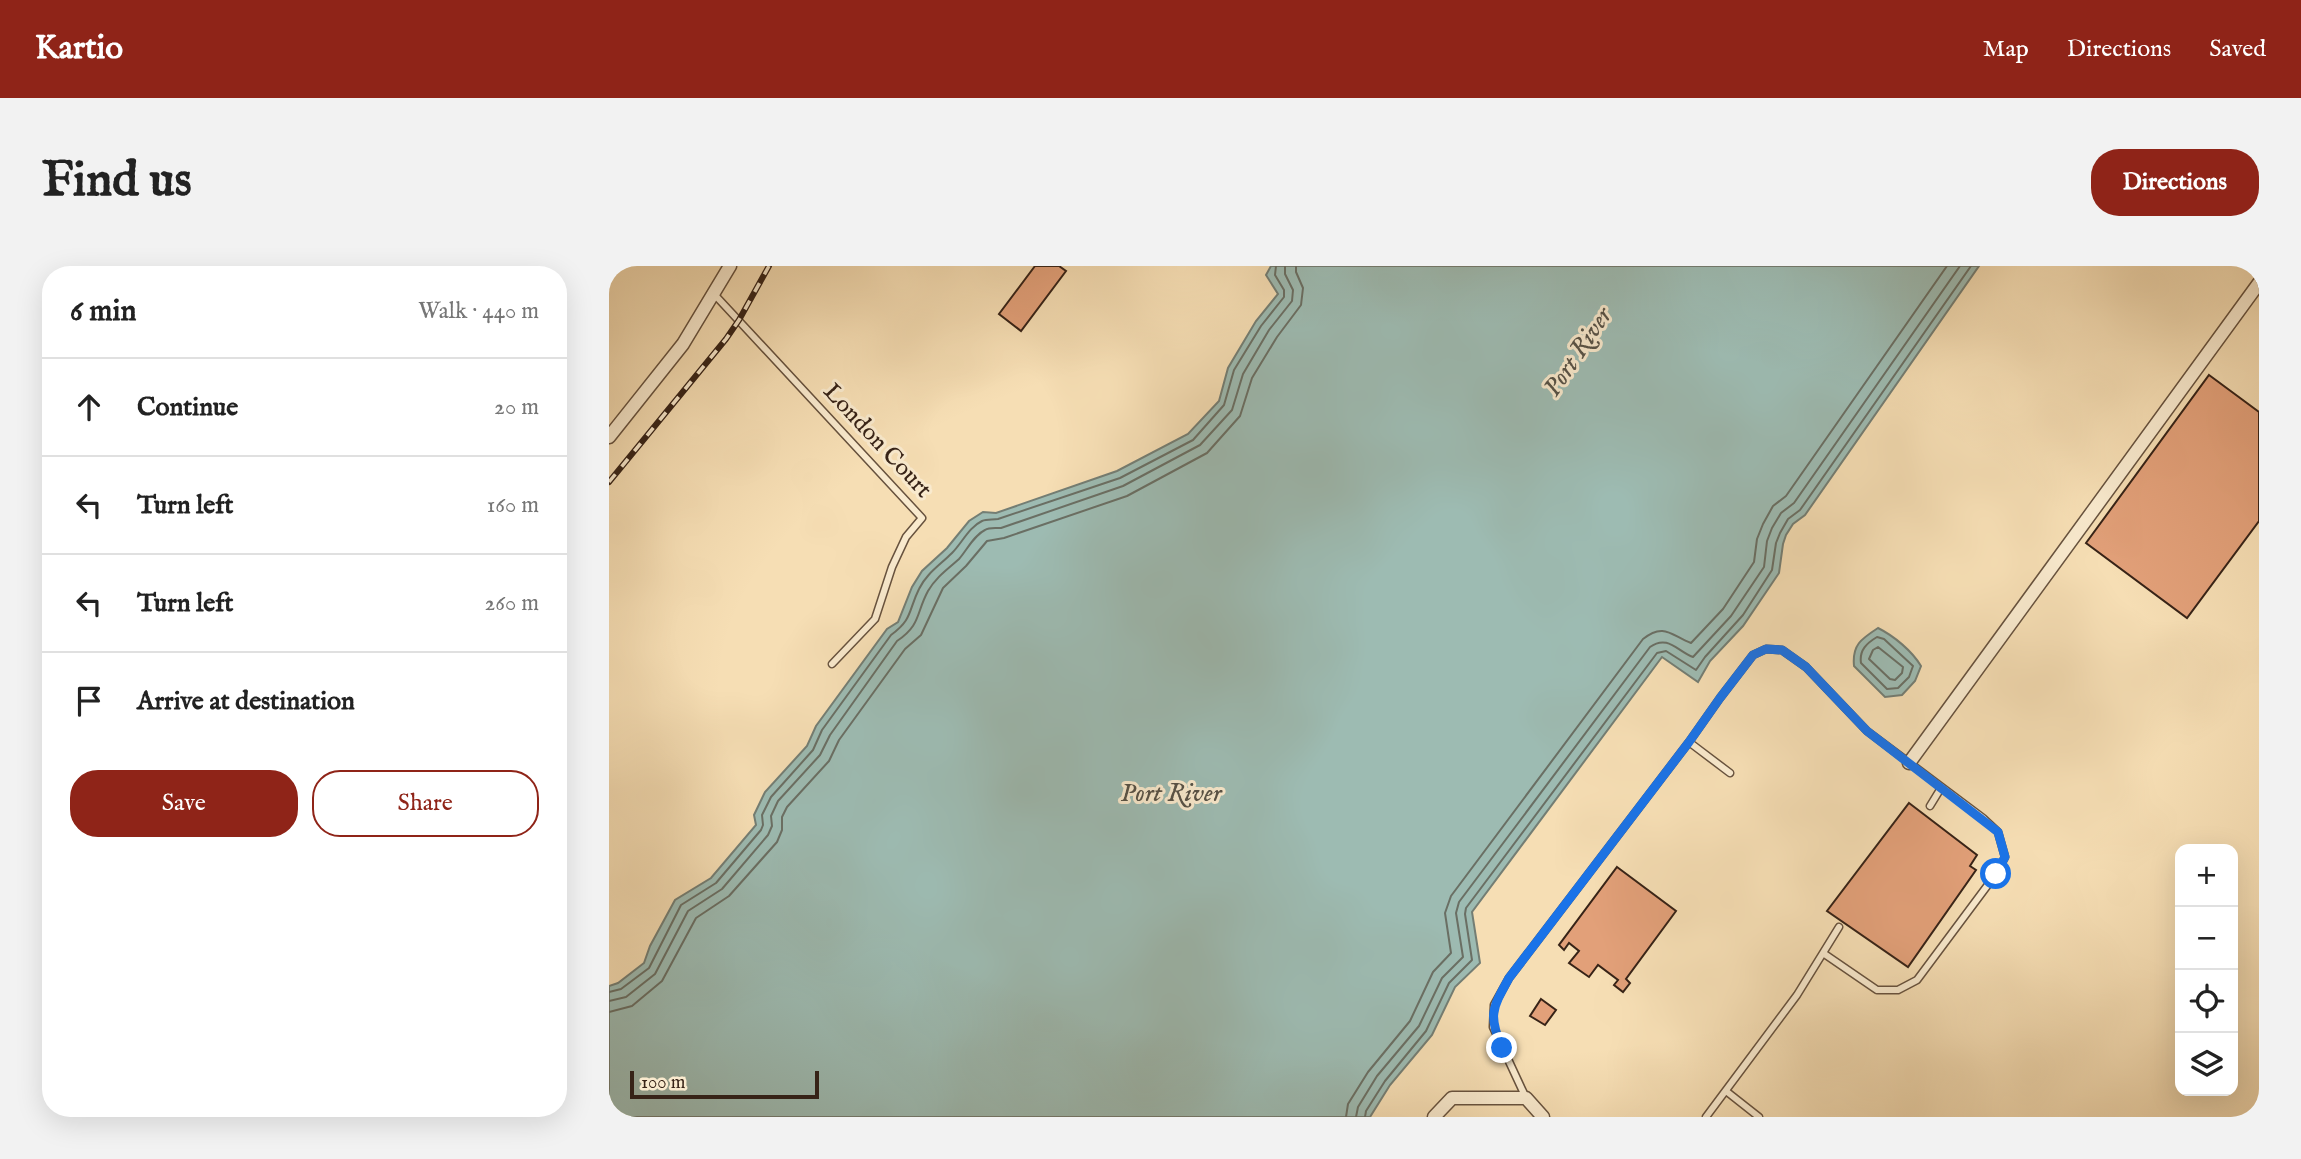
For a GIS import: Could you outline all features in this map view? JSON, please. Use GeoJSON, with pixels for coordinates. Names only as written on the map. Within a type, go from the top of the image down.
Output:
{"type":"FeatureCollection","features":[{"type":"Feature","properties":{"kind":"street"},"geometry":{"type":"LineString","coordinates":[[609,437],[683,344],[730,266]]}},
{"type":"Feature","properties":{"kind":"street"},"geometry":{"type":"LineString","coordinates":[[1909,763],[2259,283]]}},
{"type":"Feature","properties":{"kind":"street"},"geometry":{"type":"LineString","coordinates":[[1434,1117],[1452,1098],[1527,1098],[1543,1117]]}},
{"type":"Feature","properties":{"kind":"lane","name":"London Court"},"geometry":{"type":"LineString","coordinates":[[714,294],[922,518],[906,537],[876,619],[832,664]]}},
{"type":"Feature","properties":{"kind":"lane"},"geometry":{"type":"LineString","coordinates":[[1527,1098],[1493,1027],[1494,1005],[1509,978],[1753,655],[1766,649],[1782,650],[1806,667],[1867,731],[1998,832],[2005,857],[1961,924],[1917,980],[1898,990],[1877,990],[1823,953]]}},
{"type":"Feature","properties":{"kind":"lane"},"geometry":{"type":"LineString","coordinates":[[1689,742],[1730,773]]}},
{"type":"Feature","properties":{"kind":"lane"},"geometry":{"type":"LineString","coordinates":[[1930,806],[1941,788]]}},
{"type":"Feature","properties":{"kind":"lane"},"geometry":{"type":"LineString","coordinates":[[1706,1117],[1797,995],[1839,927]]}},
{"type":"Feature","properties":{"kind":"lane"},"geometry":{"type":"LineString","coordinates":[[1725,1091],[1759,1117]]}},
{"type":"Feature","properties":{"kind":"water","name":"Port River"},"geometry":{"type":"Polygon","coordinates":[[[1271,266],[1979,266],[1805,515],[1793,524],[1783,544],[1779,573],[1743,626],[1710,661],[1698,682],[1662,657],[1472,912],[1480,963],[1455,987],[1432,1035],[1390,1085],[1370,1117],[609,1117],[609,986],[618,983],[644,963],[650,946],[675,900],[711,878],[756,825],[754,815],[765,792],[807,746],[816,726],[887,629],[898,622],[912,587],[922,571],[947,548],[969,521],[983,512],[996,513],[1117,471],[1188,434],[1219,401],[1228,368],[1256,321],[1278,294],[1266,275],[1271,266]]]}},
{"type":"Feature","properties":{"kind":"water"},"geometry":{"type":"Polygon","coordinates":[[[1878,628],[1902,644],[1921,666],[1915,681],[1902,695],[1885,697],[1854,666],[1859,643],[1878,628]]]}},
{"type":"Feature","properties":{"kind":"building"},"geometry":{"type":"Polygon","coordinates":[[[1035,266],[1059,266],[1066,271],[1021,331],[999,314],[1035,266]]]}},
{"type":"Feature","properties":{"kind":"building"},"geometry":{"type":"Polygon","coordinates":[[[2209,375],[2259,412],[2259,521],[2187,618],[2086,543],[2209,375]]]}},
{"type":"Feature","properties":{"kind":"building"},"geometry":{"type":"Polygon","coordinates":[[[1909,803],[1977,855],[1970,866],[1976,870],[1908,967],[1827,911],[1909,803]]]}},
{"type":"Feature","properties":{"kind":"building"},"geometry":{"type":"Polygon","coordinates":[[[1617,867],[1676,911],[1626,979],[1630,983],[1623,992],[1614,985],[1618,980],[1598,965],[1589,977],[1569,963],[1579,951],[1569,943],[1564,950],[1559,945],[1617,867]]]}},
{"type":"Feature","properties":{"kind":"building"},"geometry":{"type":"Polygon","coordinates":[[[1541,999],[1556,1010],[1545,1025],[1530,1016],[1541,999]]]}},
{"type":"Feature","properties":{"kind":"railway"},"geometry":{"type":"LineString","coordinates":[[609,482],[726,339],[769,266]]}},
{"type":"Feature","properties":{"kind":"route"},"geometry":{"type":"LineString","coordinates":[[1502,1048],[1493,1027],[1494,1005],[1509,978],[1753,655],[1766,649],[1782,650],[1806,667],[1867,731],[1998,832],[2005,857],[1996,874]]}}]}
